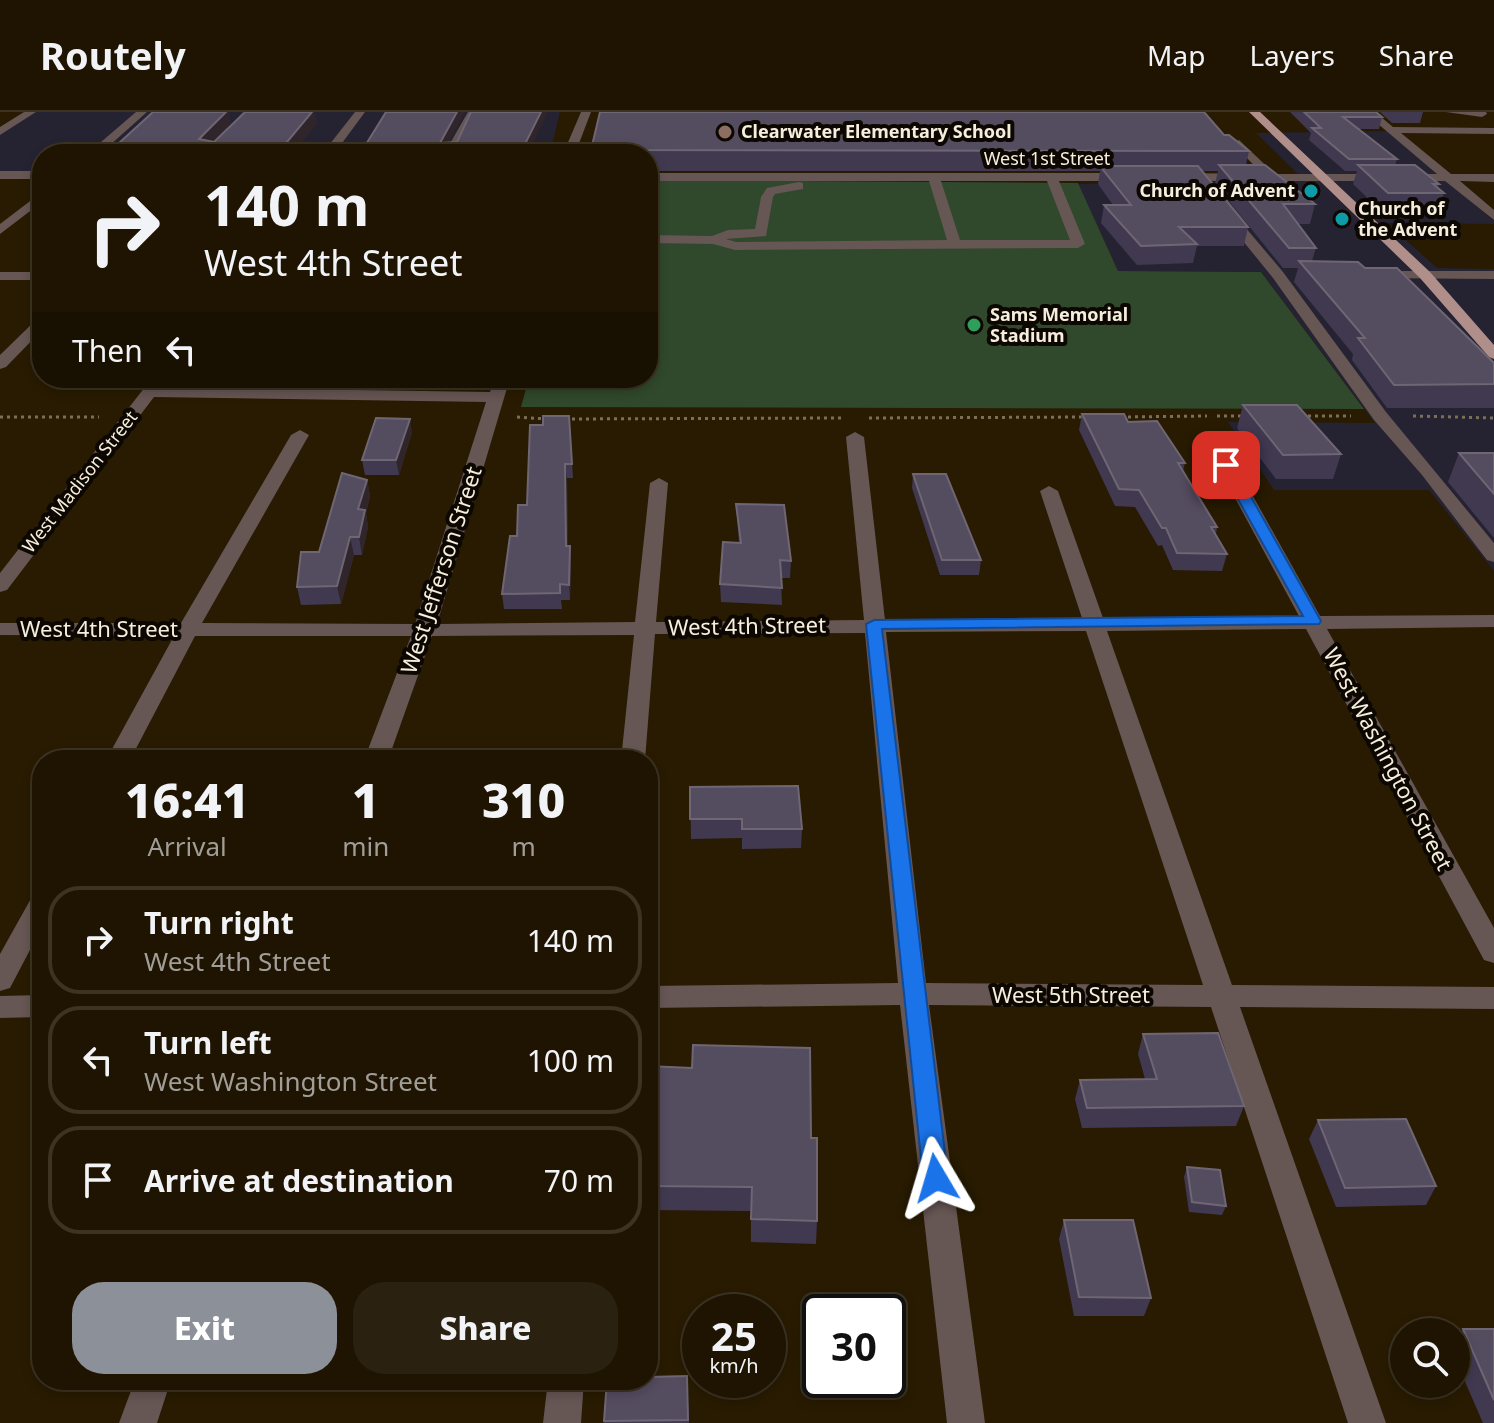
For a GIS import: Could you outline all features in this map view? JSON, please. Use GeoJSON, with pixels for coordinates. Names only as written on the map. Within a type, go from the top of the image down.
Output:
{"type":"FeatureCollection","features":[{"type":"Feature","properties":{"kind":"main road"},"geometry":{"type":"LineString","coordinates":[[1254,112],[1425,275],[1494,354]]}},
{"type":"Feature","properties":{"kind":"street"},"geometry":{"type":"LineString","coordinates":[[0,132],[31,112]]}},
{"type":"Feature","properties":{"kind":"street"},"geometry":{"type":"LineString","coordinates":[[105,144],[142,112]]}},
{"type":"Feature","properties":{"kind":"street"},"geometry":{"type":"LineString","coordinates":[[336,144],[360,112]]}},
{"type":"Feature","properties":{"kind":"street"},"geometry":{"type":"LineString","coordinates":[[455,144],[473,112]]}},
{"type":"Feature","properties":{"kind":"street"},"geometry":{"type":"LineString","coordinates":[[573,144],[586,112]]}},
{"type":"Feature","properties":{"kind":"street"},"geometry":{"type":"LineString","coordinates":[[1369,112],[1494,216]]}},
{"type":"Feature","properties":{"kind":"street"},"geometry":{"type":"LineString","coordinates":[[1451,112],[1480,113],[1494,123]]}},
{"type":"Feature","properties":{"kind":"street"},"geometry":{"type":"LineString","coordinates":[[1390,130],[1494,131]]}},
{"type":"Feature","properties":{"kind":"street"},"geometry":{"type":"LineString","coordinates":[[1239,143],[1273,178]]}},
{"type":"Feature","properties":{"kind":"street"},"geometry":{"type":"LineString","coordinates":[[0,175],[32,175]]}},
{"type":"Feature","properties":{"kind":"street"},"geometry":{"type":"LineString","coordinates":[[658,177],[936,182]]}},
{"type":"Feature","properties":{"kind":"street","name":"West 1st Street"},"geometry":{"type":"LineString","coordinates":[[936,182],[1054,182],[1140,177]]}},
{"type":"Feature","properties":{"kind":"street"},"geometry":{"type":"LineString","coordinates":[[1155,177],[1494,178]]}},
{"type":"Feature","properties":{"kind":"street"},"geometry":{"type":"LineString","coordinates":[[1199,177],[1285,275],[1380,416],[1494,556]]}},
{"type":"Feature","properties":{"kind":"street"},"geometry":{"type":"LineString","coordinates":[[714,240],[728,234],[761,233],[767,197],[771,191],[786,186],[936,182]]}},
{"type":"Feature","properties":{"kind":"street"},"geometry":{"type":"LineString","coordinates":[[936,182],[955,244]]}},
{"type":"Feature","properties":{"kind":"street"},"geometry":{"type":"LineString","coordinates":[[658,239],[714,240],[735,246],[1078,244],[1054,182]]}},
{"type":"Feature","properties":{"kind":"street"},"geometry":{"type":"LineString","coordinates":[[0,230],[32,204]]}},
{"type":"Feature","properties":{"kind":"street"},"geometry":{"type":"LineString","coordinates":[[1353,275],[1494,275]]}},
{"type":"Feature","properties":{"kind":"street"},"geometry":{"type":"LineString","coordinates":[[0,276],[32,276]]}},
{"type":"Feature","properties":{"kind":"street"},"geometry":{"type":"LineString","coordinates":[[0,364],[32,332]]}},
{"type":"Feature","properties":{"kind":"street","name":"West Madison Street"},"geometry":{"type":"LineString","coordinates":[[0,586],[153,388]]}},
{"type":"Feature","properties":{"kind":"street"},"geometry":{"type":"LineString","coordinates":[[227,388],[496,397]]}},
{"type":"Feature","properties":{"kind":"street"},"geometry":{"type":"LineString","coordinates":[[420,396],[424,388]]}},
{"type":"Feature","properties":{"kind":"street","name":"West Jefferson Street"},"geometry":{"type":"LineString","coordinates":[[380,750],[424,630],[496,397]]}},
{"type":"Feature","properties":{"kind":"street"},"geometry":{"type":"LineString","coordinates":[[853,424],[913,994],[966,1423]]}},
{"type":"Feature","properties":{"kind":"street"},"geometry":{"type":"LineString","coordinates":[[123,750],[188,629],[300,435]]}},
{"type":"Feature","properties":{"kind":"street","name":"West Washington Street"},"geometry":{"type":"LineString","coordinates":[[1212,439],[1494,953]]}},
{"type":"Feature","properties":{"kind":"street"},"geometry":{"type":"LineString","coordinates":[[634,750],[648,627],[659,483]]}},
{"type":"Feature","properties":{"kind":"street"},"geometry":{"type":"LineString","coordinates":[[1049,491],[1367,1423]]}},
{"type":"Feature","properties":{"kind":"street","name":"West 4th Street"},"geometry":{"type":"LineString","coordinates":[[0,629],[424,630],[1494,621]]}},
{"type":"Feature","properties":{"kind":"street"},"geometry":{"type":"LineString","coordinates":[[0,980],[32,921]]}},
{"type":"Feature","properties":{"kind":"street","name":"West 5th Street"},"geometry":{"type":"LineString","coordinates":[[658,997],[913,994],[1494,998]]}},
{"type":"Feature","properties":{"kind":"street"},"geometry":{"type":"LineString","coordinates":[[0,1007],[32,1006]]}},
{"type":"Feature","properties":{"kind":"street"},"geometry":{"type":"LineString","coordinates":[[138,1423],[150,1390]]}},
{"type":"Feature","properties":{"kind":"street"},"geometry":{"type":"LineString","coordinates":[[562,1423],[565,1390]]}},
{"type":"Feature","properties":{"kind":"path"},"geometry":{"type":"LineString","coordinates":[[496,397],[549,419]]}},
{"type":"Feature","properties":{"kind":"path"},"geometry":{"type":"LineString","coordinates":[[1295,416],[1494,418]]}},
{"type":"Feature","properties":{"kind":"path"},"geometry":{"type":"LineString","coordinates":[[0,417],[130,417]]}},
{"type":"Feature","properties":{"kind":"path"},"geometry":{"type":"LineString","coordinates":[[561,419],[853,424],[1099,417]]}},
{"type":"Feature","properties":{"kind":"path"},"geometry":{"type":"LineString","coordinates":[[1114,417],[1249,417]]}},
{"type":"Feature","properties":{"kind":"shaded area"},"geometry":{"type":"Polygon","coordinates":[[[25,112],[560,112],[552,144],[32,144],[32,173],[0,173],[0,131],[25,112]]]}},
{"type":"Feature","properties":{"kind":"shaded area"},"geometry":{"type":"Polygon","coordinates":[[[1389,131],[1494,221],[1494,224],[1387,223],[1437,268],[1494,269],[1494,571],[1429,490],[1274,490],[1228,422],[1375,423],[1261,272],[1118,271],[1078,184],[1304,180],[1256,133],[1389,131]]]}},
{"type":"Feature","properties":{"kind":"green space","name":"Sams Memorial Stadium"},"geometry":{"type":"Polygon","coordinates":[[[658,180],[1078,183],[1118,271],[1261,272],[1364,409],[521,407],[526,388],[658,388],[658,180]]]}},
{"type":"Feature","properties":{"kind":"building"},"geometry":{"type":"Polygon","coordinates":[[[153,112],[226,112],[199,139],[214,142],[245,112],[312,112],[285,144],[118,144],[153,112]]]}},
{"type":"Feature","properties":{"kind":"building"},"geometry":{"type":"Polygon","coordinates":[[[386,112],[457,112],[440,143],[457,142],[471,112],[541,112],[525,144],[366,144],[386,112]]]}},
{"type":"Feature","properties":{"kind":"building"},"geometry":{"type":"Polygon","coordinates":[[[600,112],[1204,112],[1224,135],[1229,135],[1249,151],[658,150],[658,144],[592,144],[600,112]]]}},
{"type":"Feature","properties":{"kind":"building"},"geometry":{"type":"Polygon","coordinates":[[[1304,112],[1376,112],[1382,117],[1343,117],[1397,159],[1349,159],[1312,128],[1321,128],[1304,112]]]}},
{"type":"Feature","properties":{"kind":"building"},"geometry":{"type":"Polygon","coordinates":[[[1219,165],[1265,165],[1315,204],[1283,204],[1316,248],[1289,248],[1219,165]]]}},
{"type":"Feature","properties":{"kind":"building"},"geometry":{"type":"Polygon","coordinates":[[[1358,165],[1415,165],[1439,184],[1433,184],[1444,193],[1388,193],[1358,165]]]}},
{"type":"Feature","properties":{"kind":"building"},"geometry":{"type":"Polygon","coordinates":[[[1100,166],[1198,166],[1248,227],[1179,227],[1197,244],[1141,246],[1104,205],[1131,205],[1100,166]]]}},
{"type":"Feature","properties":{"kind":"building"},"geometry":{"type":"Polygon","coordinates":[[[1299,261],[1358,262],[1365,268],[1397,268],[1494,363],[1494,384],[1394,385],[1358,338],[1365,338],[1299,261]]]}},
{"type":"Feature","properties":{"kind":"building"},"geometry":{"type":"Polygon","coordinates":[[[1243,405],[1297,405],[1341,454],[1283,455],[1243,405]]]}},
{"type":"Feature","properties":{"kind":"building"},"geometry":{"type":"Polygon","coordinates":[[[1082,414],[1124,414],[1128,422],[1157,421],[1185,463],[1178,463],[1217,527],[1211,527],[1227,554],[1177,553],[1166,528],[1162,528],[1139,490],[1119,489],[1082,414]]]}},
{"type":"Feature","properties":{"kind":"building"},"geometry":{"type":"Polygon","coordinates":[[[543,416],[569,416],[572,464],[565,464],[569,585],[560,584],[560,593],[502,594],[510,536],[517,536],[518,505],[527,505],[530,425],[543,425],[543,416]]]}},
{"type":"Feature","properties":{"kind":"building"},"geometry":{"type":"Polygon","coordinates":[[[376,418],[410,419],[396,460],[362,460],[376,418]]]}},
{"type":"Feature","properties":{"kind":"building"},"geometry":{"type":"Polygon","coordinates":[[[1459,453],[1494,453],[1494,494],[1459,453]]]}},
{"type":"Feature","properties":{"kind":"building"},"geometry":{"type":"Polygon","coordinates":[[[342,473],[367,480],[358,509],[365,510],[359,537],[350,537],[337,586],[297,587],[301,552],[319,552],[342,473]]]}},
{"type":"Feature","properties":{"kind":"building"},"geometry":{"type":"Polygon","coordinates":[[[913,474],[946,474],[981,560],[942,560],[913,474]]]}},
{"type":"Feature","properties":{"kind":"building"},"geometry":{"type":"Polygon","coordinates":[[[736,504],[784,505],[791,561],[780,560],[782,588],[720,584],[723,542],[741,543],[736,504]]]}},
{"type":"Feature","properties":{"kind":"building"},"geometry":{"type":"Polygon","coordinates":[[[798,786],[802,829],[742,829],[742,819],[690,819],[690,787],[798,786]]]}},
{"type":"Feature","properties":{"kind":"building"},"geometry":{"type":"Polygon","coordinates":[[[1218,1033],[1244,1106],[1087,1108],[1080,1080],[1157,1079],[1143,1034],[1218,1033]]]}},
{"type":"Feature","properties":{"kind":"building"},"geometry":{"type":"Polygon","coordinates":[[[693,1045],[810,1048],[811,1138],[817,1138],[817,1221],[751,1219],[752,1187],[658,1186],[658,1066],[692,1068],[693,1045]]]}},
{"type":"Feature","properties":{"kind":"building"},"geometry":{"type":"Polygon","coordinates":[[[1406,1119],[1436,1186],[1345,1188],[1318,1120],[1406,1119]]]}},
{"type":"Feature","properties":{"kind":"building"},"geometry":{"type":"Polygon","coordinates":[[[1187,1167],[1220,1170],[1226,1206],[1192,1202],[1187,1167]]]}},
{"type":"Feature","properties":{"kind":"building"},"geometry":{"type":"Polygon","coordinates":[[[1064,1220],[1133,1220],[1151,1298],[1079,1297],[1064,1220]]]}},
{"type":"Feature","properties":{"kind":"building"},"geometry":{"type":"Polygon","coordinates":[[[1470,1329],[1494,1329],[1494,1400],[1470,1345],[1470,1329]]]}},
{"type":"Feature","properties":{"kind":"building"},"geometry":{"type":"Polygon","coordinates":[[[682,1376],[682,1398],[688,1398],[688,1420],[604,1421],[606,1390],[658,1390],[658,1377],[682,1376]]]}},
{"type":"Feature","properties":{"kind":"place","name":"Clearwater Elementary School"},"geometry":{"type":"Point","coordinates":[725,132]}},
{"type":"Feature","properties":{"kind":"place","name":"Church of Advent"},"geometry":{"type":"Point","coordinates":[1311,191]}},
{"type":"Feature","properties":{"kind":"place","name":"Church of the Advent"},"geometry":{"type":"Point","coordinates":[1342,219]}},
{"type":"Feature","properties":{"kind":"place","name":"Sams Memorial Stadium"},"geometry":{"type":"Point","coordinates":[974,325]}},
{"type":"Feature","properties":{"kind":"route"},"geometry":{"type":"LineString","coordinates":[[936,1178],[874,624],[1313,621],[1226,465]]}}]}
